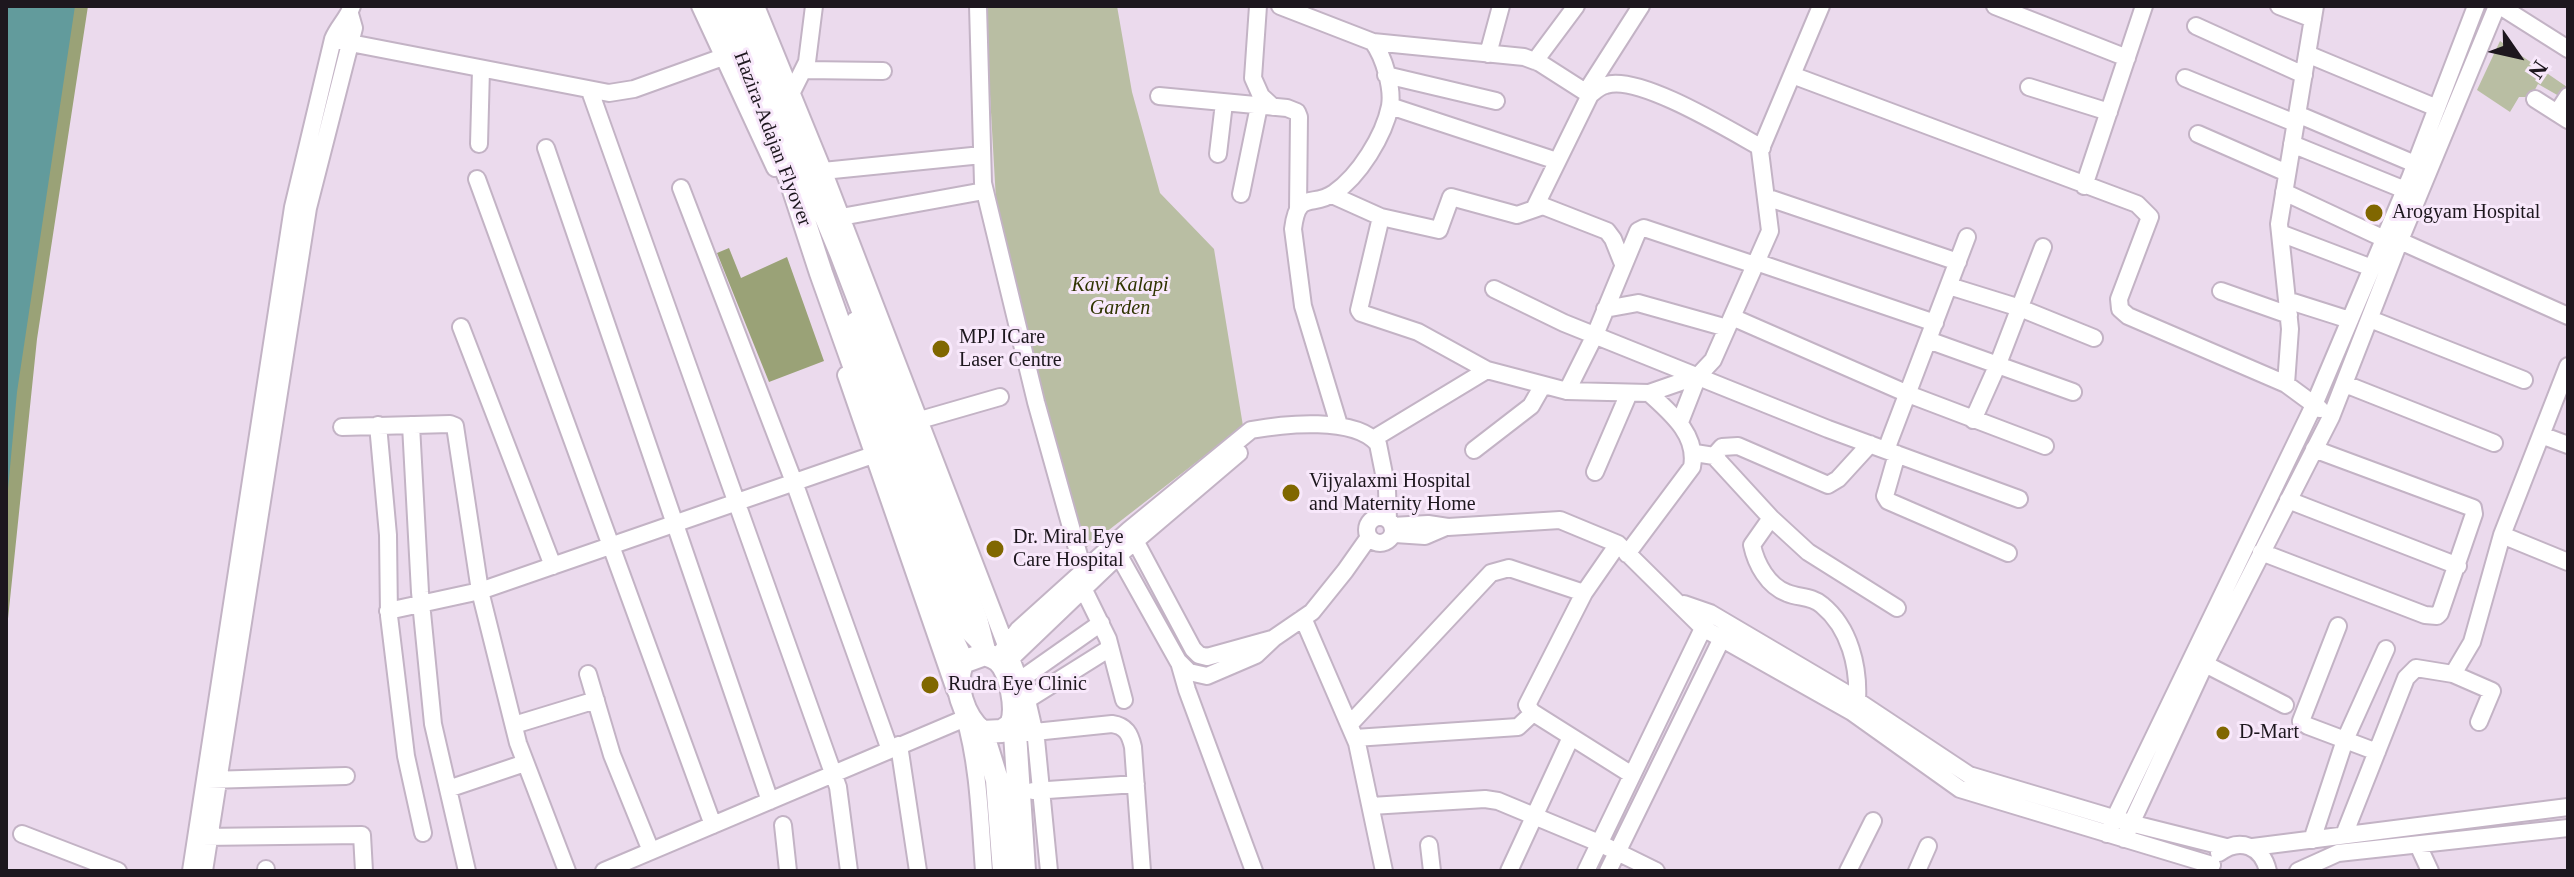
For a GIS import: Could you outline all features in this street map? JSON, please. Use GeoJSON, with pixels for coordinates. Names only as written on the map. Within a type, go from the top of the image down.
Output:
{"type":"FeatureCollection","features":[{"type":"Feature","properties":{"kind":"highway","name":"Hazira-Adajan Flyover"},"geometry":{"type":"LineString","coordinates":[[719,6],[807,173],[821,273],[961,659]]}},
{"type":"Feature","properties":{"kind":"highway","name":"Hazira-Adajan Flyover"},"geometry":{"type":"LineString","coordinates":[[738,6],[843,259],[1000,658],[1015,712],[1022,721],[998,796]]}},
{"type":"Feature","properties":{"kind":"highway"},"geometry":{"type":"LineString","coordinates":[[1000,658],[961,659],[957,680],[997,780],[1004,871]]}},
{"type":"Feature","properties":{"kind":"highway"},"geometry":{"type":"LineString","coordinates":[[972,722],[1002,731],[1022,721]]}},
{"type":"Feature","properties":{"kind":"highway"},"geometry":{"type":"LineString","coordinates":[[998,796],[1024,871]]}},
{"type":"Feature","properties":{"kind":"street"},"geometry":{"type":"LineString","coordinates":[[604,871],[894,747],[972,722],[873,455],[783,186],[700,6]]}},
{"type":"Feature","properties":{"kind":"street"},"geometry":{"type":"LineString","coordinates":[[756,6],[791,94],[807,173],[841,217],[920,420],[1000,658]]}},
{"type":"Feature","properties":{"kind":"street"},"geometry":{"type":"LineString","coordinates":[[791,94],[804,70],[809,51],[814,6]]}},
{"type":"Feature","properties":{"kind":"street"},"geometry":{"type":"LineString","coordinates":[[978,6],[984,191],[1036,402],[1083,570]]}},
{"type":"Feature","properties":{"kind":"street"},"geometry":{"type":"LineString","coordinates":[[1241,194],[1266,106],[1253,78],[1258,6]]}},
{"type":"Feature","properties":{"kind":"street"},"geometry":{"type":"LineString","coordinates":[[1280,6],[1373,42],[1524,57],[1588,93]]}},
{"type":"Feature","properties":{"kind":"street"},"geometry":{"type":"LineString","coordinates":[[1488,54],[1501,6]]}},
{"type":"Feature","properties":{"kind":"street"},"geometry":{"type":"LineString","coordinates":[[1535,61],[1576,6]]}},
{"type":"Feature","properties":{"kind":"street"},"geometry":{"type":"LineString","coordinates":[[1534,209],[1588,93],[1641,6]]}},
{"type":"Feature","properties":{"kind":"street"},"geometry":{"type":"LineString","coordinates":[[1680,422],[1698,376],[1713,360],[1770,231],[1762,148],[1821,6]]}},
{"type":"Feature","properties":{"kind":"street"},"geometry":{"type":"LineString","coordinates":[[1995,6],[2127,58]]}},
{"type":"Feature","properties":{"kind":"street"},"geometry":{"type":"LineString","coordinates":[[2084,186],[2144,6]]}},
{"type":"Feature","properties":{"kind":"street"},"geometry":{"type":"LineString","coordinates":[[2279,6],[2314,12],[2280,233],[2288,307],[2286,384]]}},
{"type":"Feature","properties":{"kind":"street"},"geometry":{"type":"LineString","coordinates":[[2119,829],[2331,417],[2370,319],[2394,242],[2405,190],[2476,6]]}},
{"type":"Feature","properties":{"kind":"street"},"geometry":{"type":"LineString","coordinates":[[2119,829],[2314,405],[2372,268],[2394,242],[2498,6],[2568,49]]}},
{"type":"Feature","properties":{"kind":"street"},"geometry":{"type":"LineString","coordinates":[[248,548],[293,207],[333,39],[351,10]]}},
{"type":"Feature","properties":{"kind":"street"},"geometry":{"type":"LineString","coordinates":[[191,871],[203,837],[248,548],[308,208],[354,28],[351,10]]}},
{"type":"Feature","properties":{"kind":"street"},"geometry":{"type":"LineString","coordinates":[[2196,26],[2304,75]]}},
{"type":"Feature","properties":{"kind":"street"},"geometry":{"type":"LineString","coordinates":[[333,39],[590,91],[623,93],[723,57]]}},
{"type":"Feature","properties":{"kind":"street"},"geometry":{"type":"LineString","coordinates":[[1298,209],[1313,199],[1332,195],[1351,178],[1372,149],[1390,106],[1386,75],[1379,50],[1373,42]]}},
{"type":"Feature","properties":{"kind":"street"},"geometry":{"type":"LineString","coordinates":[[2307,54],[2437,108]]}},
{"type":"Feature","properties":{"kind":"street"},"geometry":{"type":"LineString","coordinates":[[479,144],[481,69]]}},
{"type":"Feature","properties":{"kind":"street"},"geometry":{"type":"LineString","coordinates":[[804,70],[883,71]]}},
{"type":"Feature","properties":{"kind":"street"},"geometry":{"type":"LineString","coordinates":[[1386,75],[1496,101]]}},
{"type":"Feature","properties":{"kind":"street"},"geometry":{"type":"LineString","coordinates":[[1792,75],[2137,204],[2150,217],[2119,299],[2120,309],[2128,316],[2286,384],[2331,417]]}},
{"type":"Feature","properties":{"kind":"street"},"geometry":{"type":"LineString","coordinates":[[2185,78],[2415,164]]}},
{"type":"Feature","properties":{"kind":"street"},"geometry":{"type":"LineString","coordinates":[[1588,93],[1608,84],[1638,88],[1686,107],[1762,148]]}},
{"type":"Feature","properties":{"kind":"street"},"geometry":{"type":"LineString","coordinates":[[2029,87],[2109,112]]}},
{"type":"Feature","properties":{"kind":"street"},"geometry":{"type":"LineString","coordinates":[[590,91],[834,774],[849,871]]}},
{"type":"Feature","properties":{"kind":"street"},"geometry":{"type":"LineString","coordinates":[[1159,96],[1293,109],[1299,117],[1298,209],[1293,229],[1303,306],[1339,425]]}},
{"type":"Feature","properties":{"kind":"street"},"geometry":{"type":"LineString","coordinates":[[2535,99],[2563,117],[2568,96]]}},
{"type":"Feature","properties":{"kind":"street"},"geometry":{"type":"LineString","coordinates":[[1218,154],[1224,103]]}},
{"type":"Feature","properties":{"kind":"street"},"geometry":{"type":"LineString","coordinates":[[1390,106],[1557,161]]}},
{"type":"Feature","properties":{"kind":"street"},"geometry":{"type":"LineString","coordinates":[[2198,134],[2287,173]]}},
{"type":"Feature","properties":{"kind":"street"},"geometry":{"type":"LineString","coordinates":[[2292,144],[2405,190]]}},
{"type":"Feature","properties":{"kind":"street"},"geometry":{"type":"LineString","coordinates":[[546,148],[770,801]]}},
{"type":"Feature","properties":{"kind":"street"},"geometry":{"type":"LineString","coordinates":[[807,173],[982,155]]}},
{"type":"Feature","properties":{"kind":"street"},"geometry":{"type":"LineString","coordinates":[[477,179],[713,825]]}},
{"type":"Feature","properties":{"kind":"street"},"geometry":{"type":"LineString","coordinates":[[681,188],[894,747],[918,871]]}},
{"type":"Feature","properties":{"kind":"street"},"geometry":{"type":"LineString","coordinates":[[841,217],[984,191]]}},
{"type":"Feature","properties":{"kind":"street"},"geometry":{"type":"LineString","coordinates":[[2284,192],[2568,316]]}},
{"type":"Feature","properties":{"kind":"street"},"geometry":{"type":"LineString","coordinates":[[1332,195],[1381,217],[1439,230],[1451,197],[1517,215],[1543,206],[1607,231],[1623,264]]}},
{"type":"Feature","properties":{"kind":"street"},"geometry":{"type":"LineString","coordinates":[[1766,197],[1958,262]]}},
{"type":"Feature","properties":{"kind":"street"},"geometry":{"type":"LineString","coordinates":[[1381,217],[1359,310],[1361,313],[1418,332],[1487,370],[1567,391],[1649,393],[1698,376]]}},
{"type":"Feature","properties":{"kind":"street"},"geometry":{"type":"LineString","coordinates":[[1567,391],[1595,335],[1635,235],[1644,228],[1935,323]]}},
{"type":"Feature","properties":{"kind":"street"},"geometry":{"type":"LineString","coordinates":[[2280,233],[2372,268]]}},
{"type":"Feature","properties":{"kind":"street"},"geometry":{"type":"LineString","coordinates":[[1967,237],[1885,450],[1885,496],[1888,501],[2008,553]]}},
{"type":"Feature","properties":{"kind":"street"},"geometry":{"type":"LineString","coordinates":[[1973,420],[2043,247]]}},
{"type":"Feature","properties":{"kind":"street"},"geometry":{"type":"LineString","coordinates":[[1949,286],[2020,308],[2094,338]]}},
{"type":"Feature","properties":{"kind":"street"},"geometry":{"type":"LineString","coordinates":[[1494,289],[1595,335],[1885,450],[2019,499]]}},
{"type":"Feature","properties":{"kind":"street"},"geometry":{"type":"LineString","coordinates":[[2221,291],[2350,320]]}},
{"type":"Feature","properties":{"kind":"street"},"geometry":{"type":"LineString","coordinates":[[1605,309],[1638,303],[1730,323],[2045,446]]}},
{"type":"Feature","properties":{"kind":"street"},"geometry":{"type":"LineString","coordinates":[[2370,319],[2524,380]]}},
{"type":"Feature","properties":{"kind":"street"},"geometry":{"type":"LineString","coordinates":[[461,327],[553,566]]}},
{"type":"Feature","properties":{"kind":"street"},"geometry":{"type":"LineString","coordinates":[[1928,340],[2073,392]]}},
{"type":"Feature","properties":{"kind":"street"},"geometry":{"type":"LineString","coordinates":[[2453,674],[2472,642],[2502,535],[2541,435],[2562,398],[2568,366]]}},
{"type":"Feature","properties":{"kind":"street"},"geometry":{"type":"LineString","coordinates":[[1373,439],[1487,370]]}},
{"type":"Feature","properties":{"kind":"street"},"geometry":{"type":"LineString","coordinates":[[2345,384],[2494,443]]}},
{"type":"Feature","properties":{"kind":"street"},"geometry":{"type":"LineString","coordinates":[[1474,450],[1531,406],[1543,385]]}},
{"type":"Feature","properties":{"kind":"street"},"geometry":{"type":"LineString","coordinates":[[1595,472],[1629,393]]}},
{"type":"Feature","properties":{"kind":"street"},"geometry":{"type":"LineString","coordinates":[[1632,775],[1528,709],[1529,699],[1584,593],[1692,467],[1695,453],[1680,422],[1649,393]]}},
{"type":"Feature","properties":{"kind":"street"},"geometry":{"type":"LineString","coordinates":[[920,420],[1000,397]]}},
{"type":"Feature","properties":{"kind":"street"},"geometry":{"type":"LineString","coordinates":[[378,425],[388,535],[388,611],[406,756],[423,833]]}},
{"type":"Feature","properties":{"kind":"street"},"geometry":{"type":"LineString","coordinates":[[411,425],[421,602],[433,724],[467,871]]}},
{"type":"Feature","properties":{"kind":"street"},"geometry":{"type":"LineString","coordinates":[[1000,658],[1083,588],[1116,550],[1245,434],[1267,427],[1339,425],[1373,439],[1378,444],[1387,489],[1388,541],[1379,543],[1369,537],[1327,595],[1256,655],[1207,676],[1189,672],[1179,662]]}},
{"type":"Feature","properties":{"kind":"street"},"geometry":{"type":"LineString","coordinates":[[342,427],[455,426],[480,591],[525,763],[567,871]]}},
{"type":"Feature","properties":{"kind":"street"},"geometry":{"type":"LineString","coordinates":[[2541,435],[2568,445]]}},
{"type":"Feature","properties":{"kind":"street"},"geometry":{"type":"LineString","coordinates":[[1714,456],[1722,447],[1738,446],[1828,485],[1885,450]]}},
{"type":"Feature","properties":{"kind":"street"},"geometry":{"type":"LineString","coordinates":[[2261,552],[2432,616],[2440,613],[2458,566],[2474,514],[2473,508],[2314,449]]}},
{"type":"Feature","properties":{"kind":"street"},"geometry":{"type":"LineString","coordinates":[[1695,453],[1714,456],[1771,518],[1808,552],[1897,608]]}},
{"type":"Feature","properties":{"kind":"street"},"geometry":{"type":"LineString","coordinates":[[388,611],[480,591],[873,455]]}},
{"type":"Feature","properties":{"kind":"street"},"geometry":{"type":"LineString","coordinates":[[2288,500],[2458,566]]}},
{"type":"Feature","properties":{"kind":"street"},"geometry":{"type":"LineString","coordinates":[[1771,518],[1752,545],[1765,577],[1787,593],[1822,604],[1840,625],[1855,661],[1857,701]]}},
{"type":"Feature","properties":{"kind":"street"},"geometry":{"type":"LineString","coordinates":[[1388,524],[1448,527],[1560,520],[1623,549],[1679,602],[1852,712],[1960,789],[2119,829],[2226,847]]}},
{"type":"Feature","properties":{"kind":"street"},"geometry":{"type":"LineString","coordinates":[[2502,535],[2568,562]]}},
{"type":"Feature","properties":{"kind":"street"},"geometry":{"type":"LineString","coordinates":[[1132,536],[1199,655],[1207,657],[1274,638]]}},
{"type":"Feature","properties":{"kind":"street"},"geometry":{"type":"LineString","coordinates":[[1000,658],[1083,570],[1116,550]]}},
{"type":"Feature","properties":{"kind":"street"},"geometry":{"type":"LineString","coordinates":[[1116,550],[1179,662],[1254,871]]}},
{"type":"Feature","properties":{"kind":"street"},"geometry":{"type":"LineString","coordinates":[[1352,731],[1491,573],[1509,568],[1584,593]]}},
{"type":"Feature","properties":{"kind":"street"},"geometry":{"type":"LineString","coordinates":[[1083,588],[1101,623],[1124,700]]}},
{"type":"Feature","properties":{"kind":"street"},"geometry":{"type":"LineString","coordinates":[[1303,618],[1352,731],[1384,871]]}},
{"type":"Feature","properties":{"kind":"street"},"geometry":{"type":"LineString","coordinates":[[1586,871],[1706,620]]}},
{"type":"Feature","properties":{"kind":"street"},"geometry":{"type":"LineString","coordinates":[[1000,658],[1101,623]]}},
{"type":"Feature","properties":{"kind":"street"},"geometry":{"type":"LineString","coordinates":[[2338,626],[2301,721],[2377,752]]}},
{"type":"Feature","properties":{"kind":"street"},"geometry":{"type":"LineString","coordinates":[[1725,632],[1857,701],[1969,775],[2119,829],[2212,868],[2219,852],[2235,844],[2253,847],[2568,807]]}},
{"type":"Feature","properties":{"kind":"street"},"geometry":{"type":"LineString","coordinates":[[1608,871],[1725,632]]}},
{"type":"Feature","properties":{"kind":"street"},"geometry":{"type":"LineString","coordinates":[[1022,721],[1110,648]]}},
{"type":"Feature","properties":{"kind":"street"},"geometry":{"type":"LineString","coordinates":[[2312,840],[2345,740],[2386,649]]}},
{"type":"Feature","properties":{"kind":"street"},"geometry":{"type":"LineString","coordinates":[[2205,664],[2285,705]]}},
{"type":"Feature","properties":{"kind":"street"},"geometry":{"type":"LineString","coordinates":[[2344,835],[2410,672],[2416,668],[2453,674],[2492,691],[2479,722]]}},
{"type":"Feature","properties":{"kind":"street"},"geometry":{"type":"LineString","coordinates":[[588,674],[612,755],[651,851]]}},
{"type":"Feature","properties":{"kind":"street"},"geometry":{"type":"LineString","coordinates":[[514,725],[596,700]]}},
{"type":"Feature","properties":{"kind":"street"},"geometry":{"type":"LineString","coordinates":[[1352,731],[1518,727],[1533,713]]}},
{"type":"Feature","properties":{"kind":"street"},"geometry":{"type":"LineString","coordinates":[[1022,721],[1119,725],[1128,732],[1136,784],[1142,871]]}},
{"type":"Feature","properties":{"kind":"street"},"geometry":{"type":"LineString","coordinates":[[1022,721],[1042,790],[1049,871]]}},
{"type":"Feature","properties":{"kind":"street"},"geometry":{"type":"LineString","coordinates":[[1509,871],[1571,737]]}},
{"type":"Feature","properties":{"kind":"street"},"geometry":{"type":"LineString","coordinates":[[448,789],[525,763]]}},
{"type":"Feature","properties":{"kind":"street"},"geometry":{"type":"LineString","coordinates":[[212,780],[346,776]]}},
{"type":"Feature","properties":{"kind":"street"},"geometry":{"type":"LineString","coordinates":[[984,871],[998,796],[1136,784]]}},
{"type":"Feature","properties":{"kind":"street"},"geometry":{"type":"LineString","coordinates":[[1371,806],[1485,799],[1498,801],[1599,843],[1656,871]]}},
{"type":"Feature","properties":{"kind":"street"},"geometry":{"type":"LineString","coordinates":[[1848,871],[1873,821]]}},
{"type":"Feature","properties":{"kind":"street"},"geometry":{"type":"LineString","coordinates":[[783,825],[788,871]]}},
{"type":"Feature","properties":{"kind":"street"},"geometry":{"type":"LineString","coordinates":[[2298,871],[2330,855],[2348,852],[2568,828]]}},
{"type":"Feature","properties":{"kind":"street"},"geometry":{"type":"LineString","coordinates":[[22,834],[118,871]]}},
{"type":"Feature","properties":{"kind":"street"},"geometry":{"type":"LineString","coordinates":[[203,837],[362,835],[364,871]]}},
{"type":"Feature","properties":{"kind":"street"},"geometry":{"type":"LineString","coordinates":[[203,837],[204,871]]}},
{"type":"Feature","properties":{"kind":"street"},"geometry":{"type":"LineString","coordinates":[[1429,845],[1432,871]]}},
{"type":"Feature","properties":{"kind":"street"},"geometry":{"type":"LineString","coordinates":[[2418,845],[2430,871]]}},
{"type":"Feature","properties":{"kind":"street"},"geometry":{"type":"LineString","coordinates":[[1917,871],[1928,846]]}},
{"type":"Feature","properties":{"kind":"street"},"geometry":{"type":"LineString","coordinates":[[2253,847],[2261,853],[2268,871]]}},
{"type":"Feature","properties":{"kind":"street"},"geometry":{"type":"LineString","coordinates":[[2345,871],[2348,852]]}},
{"type":"Feature","properties":{"kind":"green space","name":"Kavi Kalapi Garden"},"geometry":{"type":"Polygon","coordinates":[[[985,6],[1117,6],[1132,92],[1160,193],[1214,249],[1243,426],[1083,550],[997,218],[985,6]]]}},
{"type":"Feature","properties":{"kind":"green space"},"geometry":{"type":"Polygon","coordinates":[[[2500,41],[2567,87],[2559,96],[2538,84],[2531,97],[2519,97],[2510,112],[2477,90],[2500,41]]]}},
{"type":"Feature","properties":{"kind":"shaded area"},"geometry":{"type":"Polygon","coordinates":[[[6,6],[75,6],[17,392],[6,511],[6,6]]]}},
{"type":"Feature","properties":{"kind":"shaded area"},"geometry":{"type":"Polygon","coordinates":[[[59,6],[88,6],[37,339],[6,638],[6,348],[59,6]]]}},
{"type":"Feature","properties":{"kind":"shaded area"},"geometry":{"type":"Polygon","coordinates":[[[729,248],[741,278],[787,257],[824,361],[769,382],[717,253],[729,248]]]}},
{"type":"Feature","properties":{"kind":"place","name":"Arogyam Hospital"},"geometry":{"type":"Point","coordinates":[2374,213]}},
{"type":"Feature","properties":{"kind":"place","name":"MPJ ICare Laser Centre"},"geometry":{"type":"Point","coordinates":[941,349]}},
{"type":"Feature","properties":{"kind":"place","name":"Vijyalaxmi Hospital and Maternity Home"},"geometry":{"type":"Point","coordinates":[1291,493]}},
{"type":"Feature","properties":{"kind":"place","name":"Dr. Miral Eye Care Hospital"},"geometry":{"type":"Point","coordinates":[995,549]}},
{"type":"Feature","properties":{"kind":"place","name":"Rudra Eye Clinic"},"geometry":{"type":"Point","coordinates":[930,685]}},
{"type":"Feature","properties":{"kind":"place","name":"D-Mart"},"geometry":{"type":"Point","coordinates":[2223,733]}}]}
